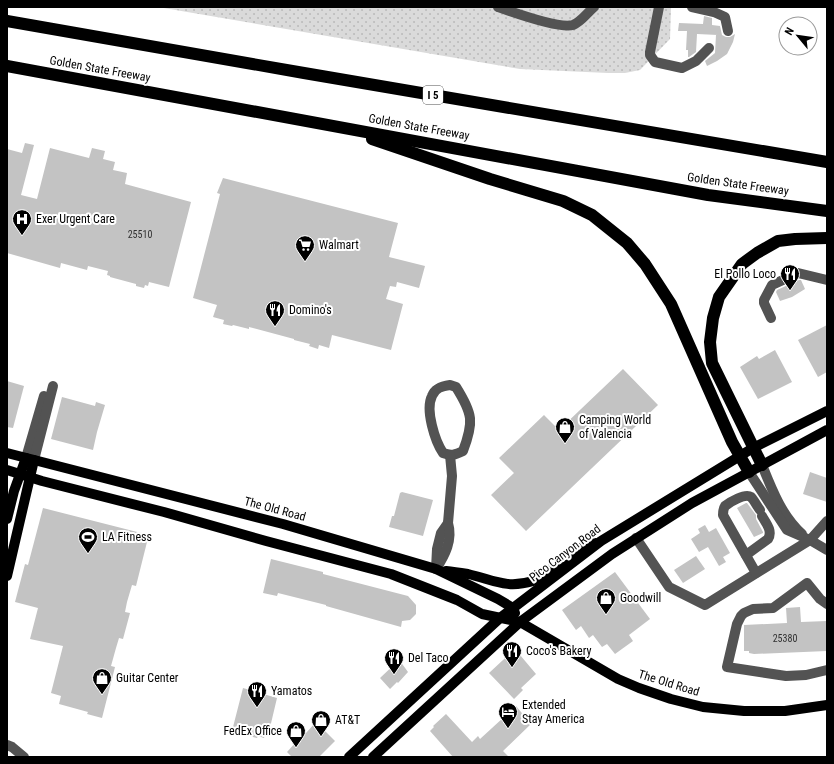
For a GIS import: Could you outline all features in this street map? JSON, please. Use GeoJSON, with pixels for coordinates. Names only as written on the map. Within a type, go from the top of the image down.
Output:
{"type":"FeatureCollection","features":[{"type":"Feature","properties":{"kind":"highway","name":"I 5"},"geometry":{"type":"LineString","coordinates":[[7,21],[827,162]]}},
{"type":"Feature","properties":{"kind":"highway","name":"Golden State Freeway"},"geometry":{"type":"LineString","coordinates":[[10,66],[708,195],[827,211]]}},
{"type":"Feature","properties":{"kind":"highway"},"geometry":{"type":"LineString","coordinates":[[332,126],[490,179],[562,201],[592,215],[627,242],[645,264],[671,304],[739,456],[749,472]]}},
{"type":"Feature","properties":{"kind":"highway"},"geometry":{"type":"LineString","coordinates":[[762,465],[712,363],[710,342],[713,318],[719,297],[742,264],[756,253],[778,241],[827,238]]}},
{"type":"Feature","properties":{"kind":"main road","name":"Pico Canyon Road"},"geometry":{"type":"LineString","coordinates":[[349,757],[500,618],[600,541],[739,456],[827,411]]}},
{"type":"Feature","properties":{"kind":"main road"},"geometry":{"type":"LineString","coordinates":[[373,757],[520,622],[612,554],[692,503],[827,430]]}},
{"type":"Feature","properties":{"kind":"main road","name":"The Old Road"},"geometry":{"type":"LineString","coordinates":[[7,452],[283,524],[436,569],[498,599],[513,608]]}},
{"type":"Feature","properties":{"kind":"main road"},"geometry":{"type":"LineString","coordinates":[[7,518],[20,474],[30,459]]}},
{"type":"Feature","properties":{"kind":"main road"},"geometry":{"type":"LineString","coordinates":[[7,576],[30,477],[30,459]]}},
{"type":"Feature","properties":{"kind":"main road","name":"The Old Road"},"geometry":{"type":"LineString","coordinates":[[7,470],[391,574],[457,600],[482,614],[520,622],[618,679],[677,701],[703,707],[744,712],[785,711],[827,705]]}},
{"type":"Feature","properties":{"kind":"main road"},"geometry":{"type":"LineString","coordinates":[[436,569],[469,574],[505,584],[524,583],[533,581],[585,545],[600,541]]}},
{"type":"Feature","properties":{"kind":"main road"},"geometry":{"type":"LineString","coordinates":[[513,608],[520,622]]}},
{"type":"Feature","properties":{"kind":"street"},"geometry":{"type":"LineString","coordinates":[[498,7],[526,17],[564,25],[572,25],[579,21],[594,7]]}},
{"type":"Feature","properties":{"kind":"street"},"geometry":{"type":"LineString","coordinates":[[659,7],[650,52],[654,62],[682,68],[696,61],[709,48]]}},
{"type":"Feature","properties":{"kind":"street"},"geometry":{"type":"LineString","coordinates":[[692,7],[714,12],[725,17],[728,32]]}},
{"type":"Feature","properties":{"kind":"street"},"geometry":{"type":"LineString","coordinates":[[771,318],[764,300],[772,285],[798,273],[827,280]]}},
{"type":"Feature","properties":{"kind":"street"},"geometry":{"type":"LineString","coordinates":[[30,459],[50,385]]}},
{"type":"Feature","properties":{"kind":"street"},"geometry":{"type":"LineString","coordinates":[[450,385],[456,387],[464,400],[468,407],[471,420],[469,434],[463,451],[456,455],[450,455],[443,454],[437,444],[431,419],[430,402],[432,395],[436,390],[443,386],[450,385]]}},
{"type":"Feature","properties":{"kind":"street"},"geometry":{"type":"LineString","coordinates":[[436,569],[447,551],[450,532],[448,523],[452,476],[450,455]]}},
{"type":"Feature","properties":{"kind":"street"},"geometry":{"type":"LineString","coordinates":[[762,465],[772,492],[792,524],[810,540]]}},
{"type":"Feature","properties":{"kind":"street"},"geometry":{"type":"LineString","coordinates":[[749,472],[788,530],[827,550]]}},
{"type":"Feature","properties":{"kind":"street"},"geometry":{"type":"LineString","coordinates":[[746,555],[768,539],[771,532],[751,497],[742,496],[725,507],[723,510],[723,515],[756,573]]}},
{"type":"Feature","properties":{"kind":"street"},"geometry":{"type":"LineString","coordinates":[[636,538],[669,588],[705,605],[810,540],[827,521]]}},
{"type":"Feature","properties":{"kind":"street"},"geometry":{"type":"LineString","coordinates":[[827,604],[820,600],[807,582],[773,608],[753,609],[744,613],[737,624],[727,667],[786,676],[806,675],[827,670]]}},
{"type":"Feature","properties":{"kind":"street"},"geometry":{"type":"LineString","coordinates":[[7,745],[12,747],[24,757]]}},
{"type":"Feature","properties":{"kind":"shaded area"},"geometry":{"type":"Polygon","coordinates":[[[158,7],[671,7],[670,39],[640,70],[625,73],[608,73],[520,69],[158,7]]]}},
{"type":"Feature","properties":{"kind":"building"},"geometry":{"type":"Polygon","coordinates":[[[704,16],[712,18],[712,25],[720,26],[722,35],[730,37],[735,34],[727,54],[707,66],[705,61],[715,53],[716,35],[718,35],[697,34],[696,52],[688,57],[688,50],[686,50],[687,31],[678,31],[679,23],[703,24],[704,16]]]}},
{"type":"Feature","properties":{"kind":"building"},"geometry":{"type":"Polygon","coordinates":[[[25,143],[34,145],[21,195],[37,199],[50,148],[89,158],[92,148],[105,151],[103,159],[115,162],[113,170],[127,173],[125,184],[191,202],[169,287],[149,282],[148,286],[145,285],[144,288],[136,286],[136,284],[110,277],[107,275],[108,271],[88,266],[87,270],[61,263],[60,268],[7,253],[7,149],[22,153],[25,143]]]}},
{"type":"Feature","properties":{"kind":"building","name":"Walmart"},"geometry":{"type":"Polygon","coordinates":[[[223,178],[398,223],[389,257],[425,266],[419,288],[397,282],[396,287],[390,286],[386,299],[403,304],[391,350],[332,335],[329,348],[319,345],[318,349],[309,346],[310,344],[249,327],[249,329],[223,324],[224,320],[213,317],[217,305],[193,298],[220,194],[217,193],[223,178]]]}},
{"type":"Feature","properties":{"kind":"building"},"geometry":{"type":"Polygon","coordinates":[[[801,280],[805,289],[792,297],[780,301],[776,292],[777,290],[801,280]]]}},
{"type":"Feature","properties":{"kind":"building"},"geometry":{"type":"Polygon","coordinates":[[[827,325],[827,372],[818,377],[798,340],[827,325]]]}},
{"type":"Feature","properties":{"kind":"building"},"geometry":{"type":"Polygon","coordinates":[[[775,350],[792,382],[758,399],[740,367],[757,356],[759,359],[775,350]]]}},
{"type":"Feature","properties":{"kind":"building","name":"Camping World of Valencia"},"geometry":{"type":"Polygon","coordinates":[[[623,369],[658,405],[526,531],[491,495],[514,473],[499,458],[544,415],[559,430],[623,369]]]}},
{"type":"Feature","properties":{"kind":"building"},"geometry":{"type":"Polygon","coordinates":[[[7,381],[24,386],[13,428],[7,427],[7,381]]]}},
{"type":"Feature","properties":{"kind":"building"},"geometry":{"type":"Polygon","coordinates":[[[62,397],[95,406],[96,402],[105,405],[93,450],[51,439],[62,397]]]}},
{"type":"Feature","properties":{"kind":"building"},"geometry":{"type":"Polygon","coordinates":[[[810,472],[827,478],[827,502],[803,494],[810,472]]]}},
{"type":"Feature","properties":{"kind":"building"},"geometry":{"type":"Polygon","coordinates":[[[402,492],[433,500],[423,536],[389,527],[392,516],[394,516],[400,493],[402,492]]]}},
{"type":"Feature","properties":{"kind":"building"},"geometry":{"type":"Polygon","coordinates":[[[746,503],[756,515],[756,519],[763,532],[754,537],[737,508],[746,503]]]}},
{"type":"Feature","properties":{"kind":"building"},"geometry":{"type":"Polygon","coordinates":[[[43,508],[145,534],[143,541],[147,542],[136,586],[132,585],[127,602],[125,612],[130,613],[123,639],[119,638],[111,666],[115,667],[102,718],[87,714],[88,712],[59,704],[61,696],[51,693],[63,646],[30,639],[38,608],[15,602],[25,564],[28,565],[43,508]]]}},
{"type":"Feature","properties":{"kind":"building"},"geometry":{"type":"Polygon","coordinates":[[[705,525],[709,532],[716,528],[730,553],[723,557],[726,562],[719,566],[708,547],[699,552],[691,539],[700,533],[698,529],[705,525]]]}},
{"type":"Feature","properties":{"kind":"building"},"geometry":{"type":"Polygon","coordinates":[[[696,556],[705,569],[683,583],[674,570],[696,556]]]}},
{"type":"Feature","properties":{"kind":"building"},"geometry":{"type":"Polygon","coordinates":[[[271,559],[408,596],[416,605],[416,614],[410,620],[402,621],[401,627],[326,605],[278,593],[277,596],[263,593],[271,559]]]}},
{"type":"Feature","properties":{"kind":"building","name":"Goodwill"},"geometry":{"type":"Polygon","coordinates":[[[615,572],[650,619],[629,635],[633,641],[615,654],[607,644],[602,647],[593,635],[589,638],[581,626],[576,630],[562,610],[615,572]]]}},
{"type":"Feature","properties":{"kind":"building"},"geometry":{"type":"Polygon","coordinates":[[[800,607],[801,622],[827,621],[827,651],[754,654],[749,653],[749,651],[744,651],[744,625],[787,623],[786,608],[800,607]]]}},
{"type":"Feature","properties":{"kind":"building","name":"Coco's Bakery"},"geometry":{"type":"Polygon","coordinates":[[[515,649],[536,674],[521,688],[523,690],[514,699],[489,673],[515,649]]]}},
{"type":"Feature","properties":{"kind":"building","name":"Del Taco"},"geometry":{"type":"Polygon","coordinates":[[[398,661],[400,661],[408,672],[390,689],[380,678],[398,661]]]}},
{"type":"Feature","properties":{"kind":"building","name":"Yamatos"},"geometry":{"type":"Polygon","coordinates":[[[243,688],[277,698],[268,736],[265,735],[264,738],[245,735],[246,730],[233,727],[243,688]]]}},
{"type":"Feature","properties":{"kind":"building","name":"Extended Stay America"},"geometry":{"type":"Polygon","coordinates":[[[516,706],[531,724],[503,751],[509,757],[453,757],[430,731],[434,727],[433,726],[446,714],[472,742],[478,736],[480,739],[516,706]]]}},
{"type":"Feature","properties":{"kind":"building"},"geometry":{"type":"Polygon","coordinates":[[[316,722],[335,741],[319,757],[292,757],[287,752],[297,741],[294,738],[303,730],[306,733],[316,722]]]}},
{"type":"Feature","properties":{"kind":"place","name":"Exer Urgent Care"},"geometry":{"type":"Point","coordinates":[22,236]}},
{"type":"Feature","properties":{"kind":"place","name":"Walmart"},"geometry":{"type":"Point","coordinates":[305,262]}},
{"type":"Feature","properties":{"kind":"place","name":"El Pollo Loco"},"geometry":{"type":"Point","coordinates":[790,291]}},
{"type":"Feature","properties":{"kind":"place","name":"Domino's"},"geometry":{"type":"Point","coordinates":[275,327]}},
{"type":"Feature","properties":{"kind":"place","name":"Camping World of Valencia"},"geometry":{"type":"Point","coordinates":[565,444]}},
{"type":"Feature","properties":{"kind":"place","name":"LA Fitness"},"geometry":{"type":"Point","coordinates":[88,554]}},
{"type":"Feature","properties":{"kind":"place","name":"Goodwill"},"geometry":{"type":"Point","coordinates":[606,615]}},
{"type":"Feature","properties":{"kind":"place","name":"Coco's Bakery"},"geometry":{"type":"Point","coordinates":[512,668]}},
{"type":"Feature","properties":{"kind":"place","name":"Del Taco"},"geometry":{"type":"Point","coordinates":[394,675]}},
{"type":"Feature","properties":{"kind":"place","name":"Guitar Center"},"geometry":{"type":"Point","coordinates":[102,695]}},
{"type":"Feature","properties":{"kind":"place","name":"Yamatos"},"geometry":{"type":"Point","coordinates":[257,708]}},
{"type":"Feature","properties":{"kind":"place","name":"Extended Stay America"},"geometry":{"type":"Point","coordinates":[508,729]}},
{"type":"Feature","properties":{"kind":"place","name":"AT&T"},"geometry":{"type":"Point","coordinates":[321,737]}},
{"type":"Feature","properties":{"kind":"place","name":"FedEx Office"},"geometry":{"type":"Point","coordinates":[296,748]}}]}
